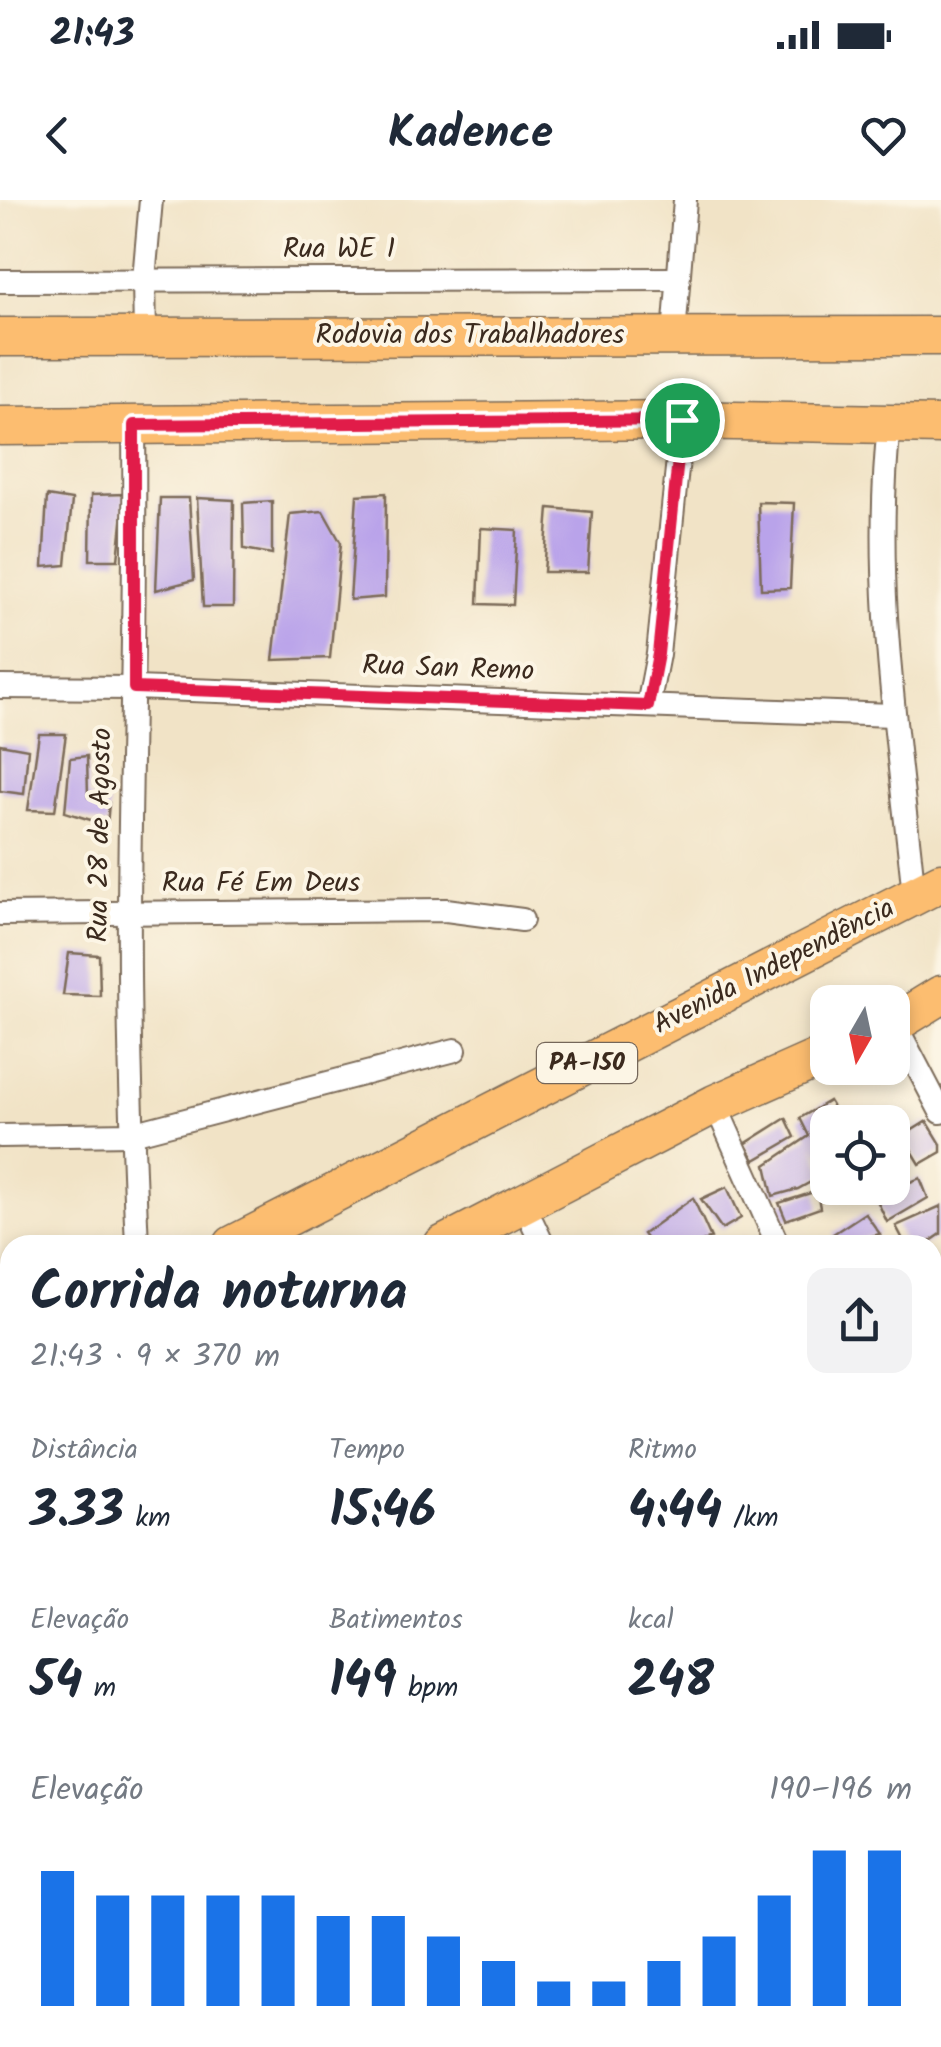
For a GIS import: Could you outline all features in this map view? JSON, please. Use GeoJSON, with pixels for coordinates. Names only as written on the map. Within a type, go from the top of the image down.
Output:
{"type":"FeatureCollection","features":[{"type":"Feature","properties":{"kind":"main road","name":"Rodovia dos Trabalhadores"},"geometry":{"type":"LineString","coordinates":[[0,337],[941,336]]}},
{"type":"Feature","properties":{"kind":"main road"},"geometry":{"type":"LineString","coordinates":[[0,426],[682,420],[941,426]]}},
{"type":"Feature","properties":{"kind":"main road","name":"Avenida Independência"},"geometry":{"type":"LineString","coordinates":[[253,1235],[928,889]]}},
{"type":"Feature","properties":{"kind":"main road"},"geometry":{"type":"LineString","coordinates":[[910,1014],[941,995]]}},
{"type":"Feature","properties":{"kind":"main road"},"geometry":{"type":"LineString","coordinates":[[463,1235],[715,1104],[810,1062]]}},
{"type":"Feature","properties":{"kind":"street"},"geometry":{"type":"LineString","coordinates":[[145,336],[144,279],[151,200]]}},
{"type":"Feature","properties":{"kind":"street"},"geometry":{"type":"LineString","coordinates":[[674,335],[685,200]]}},
{"type":"Feature","properties":{"kind":"street","name":"Rua WE 1"},"geometry":{"type":"LineString","coordinates":[[0,281],[678,279]]}},
{"type":"Feature","properties":{"kind":"street"},"geometry":{"type":"LineString","coordinates":[[648,706],[658,654],[682,420]]}},
{"type":"Feature","properties":{"kind":"street","name":"Rua 28 de Agosto"},"geometry":{"type":"LineString","coordinates":[[134,425],[129,913],[137,1235]]}},
{"type":"Feature","properties":{"kind":"street"},"geometry":{"type":"LineString","coordinates":[[889,426],[882,541],[893,715],[928,889]]}},
{"type":"Feature","properties":{"kind":"street","name":"Rua San Remo"},"geometry":{"type":"LineString","coordinates":[[0,687],[134,688],[893,715]]}},
{"type":"Feature","properties":{"kind":"street","name":"Rua Fé Em Deus"},"geometry":{"type":"LineString","coordinates":[[0,914],[446,910],[522,920]]}},
{"type":"Feature","properties":{"kind":"street"},"geometry":{"type":"LineString","coordinates":[[0,1136],[132,1134],[455,1050]]}},
{"type":"Feature","properties":{"kind":"street"},"geometry":{"type":"LineString","coordinates":[[910,1054],[941,1112]]}},
{"type":"Feature","properties":{"kind":"street"},"geometry":{"type":"LineString","coordinates":[[715,1104],[774,1235]]}},
{"type":"Feature","properties":{"kind":"street"},"geometry":{"type":"LineString","coordinates":[[524,1205],[538,1235]]}},
{"type":"Feature","properties":{"kind":"building"},"geometry":{"type":"Polygon","coordinates":[[[386,493],[385,597],[350,600],[357,495],[386,493]]]}},
{"type":"Feature","properties":{"kind":"building"},"geometry":{"type":"Polygon","coordinates":[[[125,494],[118,560],[90,560],[91,495],[125,494]]]}},
{"type":"Feature","properties":{"kind":"building"},"geometry":{"type":"Polygon","coordinates":[[[47,496],[72,500],[66,565],[43,567],[47,496]]]}},
{"type":"Feature","properties":{"kind":"building"},"geometry":{"type":"Polygon","coordinates":[[[160,498],[189,498],[194,580],[156,590],[160,498]]]}},
{"type":"Feature","properties":{"kind":"building"},"geometry":{"type":"Polygon","coordinates":[[[197,498],[234,500],[233,607],[203,607],[197,498]]]}},
{"type":"Feature","properties":{"kind":"building"},"geometry":{"type":"Polygon","coordinates":[[[272,501],[272,554],[244,549],[243,503],[272,501]]]}},
{"type":"Feature","properties":{"kind":"building"},"geometry":{"type":"Polygon","coordinates":[[[758,502],[794,503],[790,588],[761,589],[758,502]]]}},
{"type":"Feature","properties":{"kind":"building"},"geometry":{"type":"Polygon","coordinates":[[[549,508],[592,512],[588,572],[544,572],[549,508]]]}},
{"type":"Feature","properties":{"kind":"building"},"geometry":{"type":"Polygon","coordinates":[[[323,511],[341,543],[330,658],[273,660],[290,514],[323,511]]]}},
{"type":"Feature","properties":{"kind":"building"},"geometry":{"type":"Polygon","coordinates":[[[481,528],[517,530],[513,605],[478,604],[481,528]]]}},
{"type":"Feature","properties":{"kind":"building"},"geometry":{"type":"Polygon","coordinates":[[[39,734],[66,734],[55,811],[28,810],[39,734]]]}},
{"type":"Feature","properties":{"kind":"building"},"geometry":{"type":"Polygon","coordinates":[[[0,744],[28,749],[24,794],[0,791],[0,744]]]}},
{"type":"Feature","properties":{"kind":"building"},"geometry":{"type":"Polygon","coordinates":[[[87,756],[88,797],[109,803],[107,825],[65,812],[70,758],[87,756]]]}},
{"type":"Feature","properties":{"kind":"building"},"geometry":{"type":"Polygon","coordinates":[[[69,953],[99,955],[100,996],[63,995],[69,953]]]}},
{"type":"Feature","properties":{"kind":"building"},"geometry":{"type":"Polygon","coordinates":[[[810,1112],[810,1182],[773,1196],[766,1165],[809,1136],[800,1118],[810,1112]]]}},
{"type":"Feature","properties":{"kind":"building"},"geometry":{"type":"Polygon","coordinates":[[[786,1118],[795,1137],[755,1160],[745,1144],[786,1118]]]}},
{"type":"Feature","properties":{"kind":"building"},"geometry":{"type":"Polygon","coordinates":[[[927,1121],[941,1144],[941,1152],[920,1164],[910,1148],[910,1132],[927,1121]]]}},
{"type":"Feature","properties":{"kind":"building"},"geometry":{"type":"Polygon","coordinates":[[[920,1178],[928,1198],[887,1222],[879,1205],[910,1205],[910,1182],[920,1178]]]}},
{"type":"Feature","properties":{"kind":"building"},"geometry":{"type":"Polygon","coordinates":[[[727,1187],[741,1218],[722,1229],[701,1199],[727,1187]]]}},
{"type":"Feature","properties":{"kind":"building"},"geometry":{"type":"Polygon","coordinates":[[[810,1193],[810,1205],[820,1208],[786,1220],[779,1203],[810,1193]]]}},
{"type":"Feature","properties":{"kind":"building"},"geometry":{"type":"Polygon","coordinates":[[[693,1198],[710,1235],[644,1235],[693,1198]]]}},
{"type":"Feature","properties":{"kind":"building"},"geometry":{"type":"Polygon","coordinates":[[[941,1206],[940,1235],[901,1235],[896,1226],[941,1206]]]}},
{"type":"Feature","properties":{"kind":"building"},"geometry":{"type":"Polygon","coordinates":[[[865,1213],[880,1234],[834,1235],[865,1213]]]}},
{"type":"Feature","properties":{"kind":"route"},"geometry":{"type":"LineString","coordinates":[[682,420],[658,654],[648,706],[134,688],[134,425],[682,420]]}}]}
